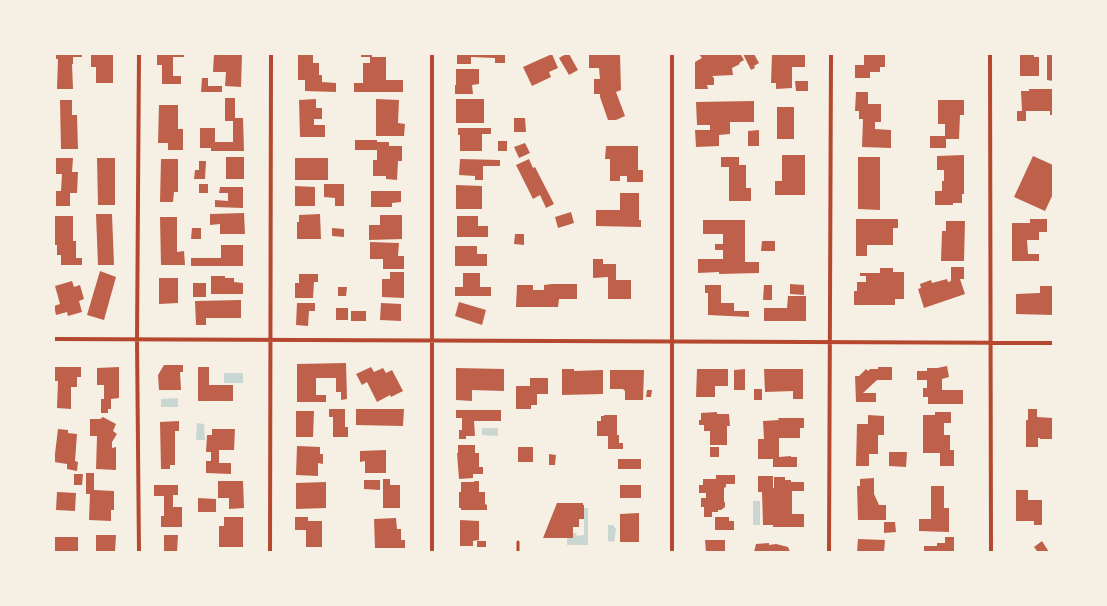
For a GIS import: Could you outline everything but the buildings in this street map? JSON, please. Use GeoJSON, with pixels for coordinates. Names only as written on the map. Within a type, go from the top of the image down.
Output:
{"type":"FeatureCollection","features":[{"type":"Feature","properties":{"kind":"street"},"geometry":{"type":"LineString","coordinates":[[138,552],[137,340],[139,54]]}},
{"type":"Feature","properties":{"kind":"street"},"geometry":{"type":"LineString","coordinates":[[270,54],[270,552]]}},
{"type":"Feature","properties":{"kind":"street"},"geometry":{"type":"LineString","coordinates":[[432,54],[432,552]]}},
{"type":"Feature","properties":{"kind":"street"},"geometry":{"type":"LineString","coordinates":[[672,54],[672,552]]}},
{"type":"Feature","properties":{"kind":"street"},"geometry":{"type":"LineString","coordinates":[[829,552],[831,54]]}},
{"type":"Feature","properties":{"kind":"street"},"geometry":{"type":"LineString","coordinates":[[990,54],[991,552]]}},
{"type":"Feature","properties":{"kind":"street"},"geometry":{"type":"LineString","coordinates":[[54,339],[1053,343]]}},
{"type":"Feature","properties":{"kind":"lane"},"geometry":{"type":"LineString","coordinates":[[518,542],[518,552]]}},
{"type":"Feature","properties":{"kind":"shaded area"},"geometry":{"type":"Polygon","coordinates":[[[224,373],[243,373],[243,383],[224,383],[224,373]]]}},
{"type":"Feature","properties":{"kind":"shaded area"},"geometry":{"type":"Polygon","coordinates":[[[178,398],[178,407],[161,407],[161,399],[178,398]]]}},
{"type":"Feature","properties":{"kind":"shaded area"},"geometry":{"type":"Polygon","coordinates":[[[197,423],[204,424],[205,440],[196,440],[197,423]]]}},
{"type":"Feature","properties":{"kind":"shaded area"},"geometry":{"type":"Polygon","coordinates":[[[482,428],[498,428],[498,436],[482,435],[482,428]]]}},
{"type":"Feature","properties":{"kind":"shaded area"},"geometry":{"type":"Polygon","coordinates":[[[753,501],[760,501],[760,525],[753,525],[753,501]]]}},
{"type":"Feature","properties":{"kind":"shaded area"},"geometry":{"type":"Polygon","coordinates":[[[584,508],[588,508],[588,545],[567,545],[567,538],[573,533],[576,533],[577,536],[584,535],[584,508]]]}},
{"type":"Feature","properties":{"kind":"shaded area"},"geometry":{"type":"Polygon","coordinates":[[[608,525],[613,525],[616,529],[614,542],[608,541],[608,525]]]}}]}
